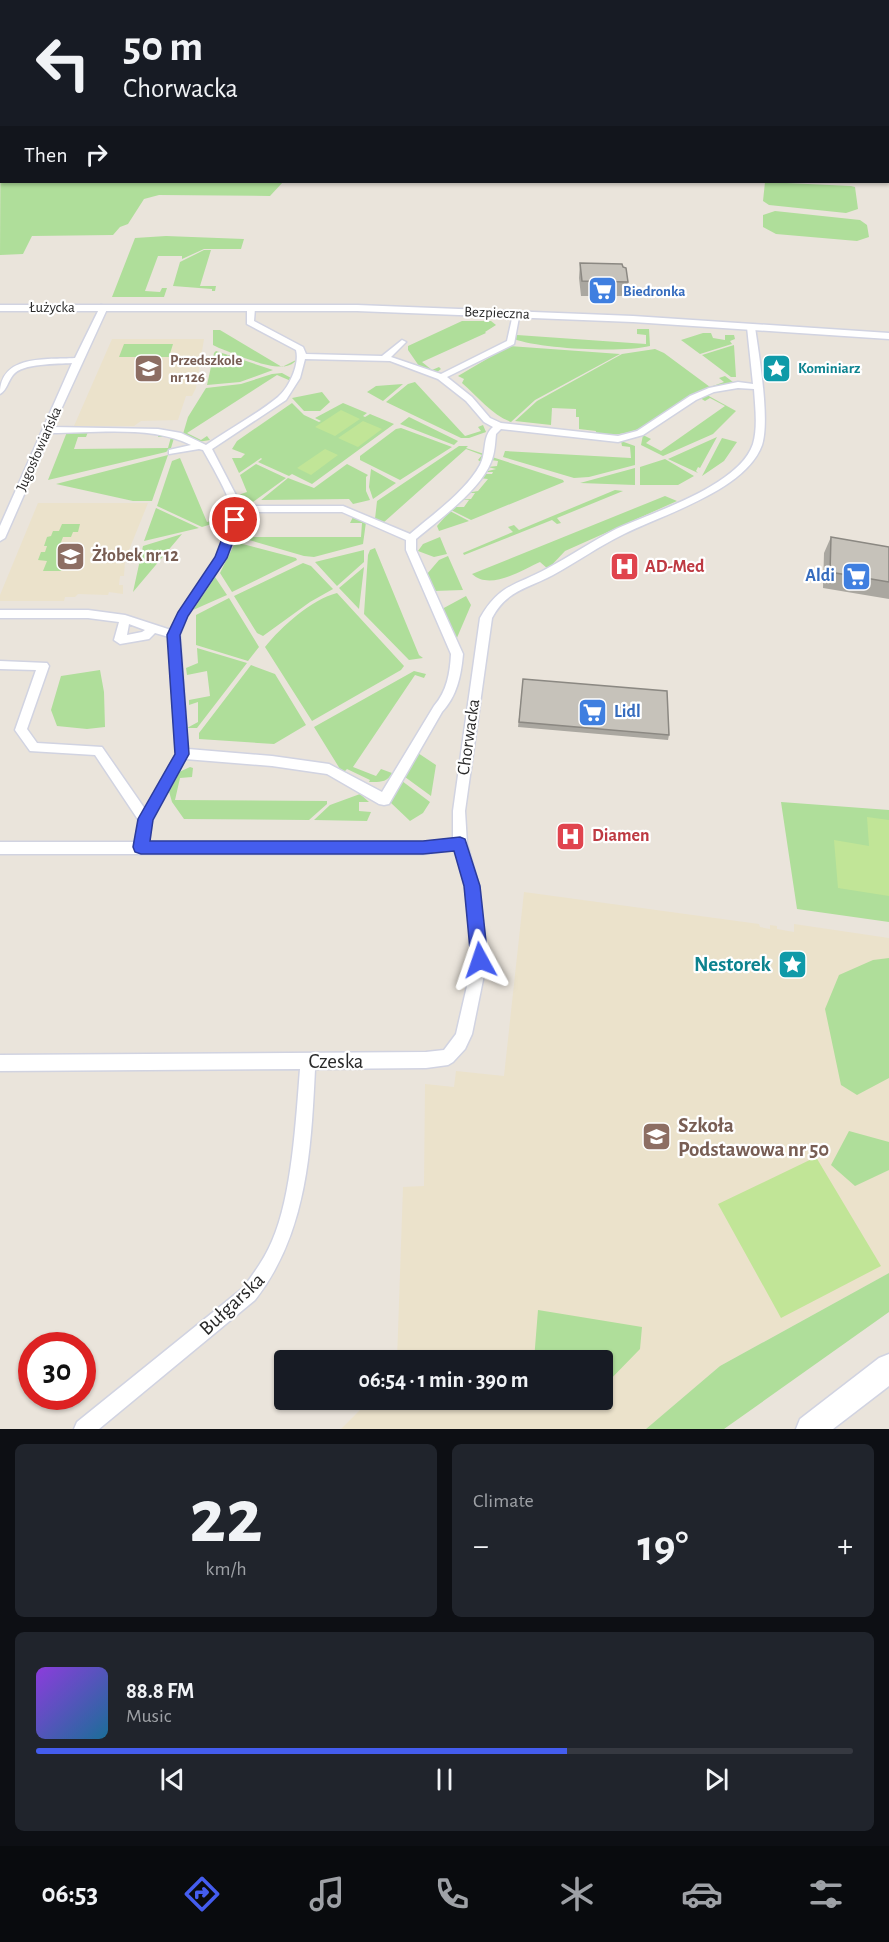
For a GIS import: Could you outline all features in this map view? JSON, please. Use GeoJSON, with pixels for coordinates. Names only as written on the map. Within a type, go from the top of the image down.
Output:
{"type":"FeatureCollection","features":[{"type":"Feature","properties":{"kind":"main road"},"geometry":{"type":"LineString","coordinates":[[810,1429],[889,1368]]}},
{"type":"Feature","properties":{"kind":"street","name":"Łużycka"},"geometry":{"type":"LineString","coordinates":[[0,308],[104,307]]}},
{"type":"Feature","properties":{"kind":"street","name":"Bezpieczna"},"geometry":{"type":"LineString","coordinates":[[104,307],[332,308],[517,314],[889,336]]}},
{"type":"Feature","properties":{"kind":"street","name":"Jugosłowiańska"},"geometry":{"type":"LineString","coordinates":[[0,538],[78,360],[104,307]]}},
{"type":"Feature","properties":{"kind":"street"},"geometry":{"type":"LineString","coordinates":[[172,452],[203,447],[283,398],[296,378],[302,356],[300,349],[250,322],[251,308]]}},
{"type":"Feature","properties":{"kind":"street"},"geometry":{"type":"LineString","coordinates":[[441,377],[511,342],[517,314]]}},
{"type":"Feature","properties":{"kind":"street","name":"Chorwacka"},"geometry":{"type":"LineString","coordinates":[[460,844],[459,811],[467,747],[486,618],[494,602],[502,594],[549,573],[583,551],[693,498],[734,474],[753,453],[759,435],[751,327]]}},
{"type":"Feature","properties":{"kind":"street"},"geometry":{"type":"LineString","coordinates":[[384,359],[402,342]]}},
{"type":"Feature","properties":{"kind":"street"},"geometry":{"type":"LineString","coordinates":[[302,356],[398,360],[441,377],[469,399],[487,420],[499,426],[618,439],[640,433],[693,398],[712,390],[738,385],[757,387]]}},
{"type":"Feature","properties":{"kind":"street"},"geometry":{"type":"LineString","coordinates":[[0,391],[10,370],[27,364],[78,360]]}},
{"type":"Feature","properties":{"kind":"street"},"geometry":{"type":"LineString","coordinates":[[182,754],[272,761],[329,769],[384,800],[438,709],[447,700],[456,665],[457,654],[411,550],[411,538],[481,471],[489,453],[491,433],[499,426]]}},
{"type":"Feature","properties":{"kind":"street"},"geometry":{"type":"LineString","coordinates":[[48,430],[155,431],[177,434],[203,447],[234,501],[236,512],[231,537],[221,558],[182,615],[174,635],[182,754],[146,819],[141,847]]}},
{"type":"Feature","properties":{"kind":"street"},"geometry":{"type":"LineString","coordinates":[[236,512],[251,509],[343,509],[411,538]]}},
{"type":"Feature","properties":{"kind":"street"},"geometry":{"type":"LineString","coordinates":[[0,614],[88,614],[125,619],[174,635]]}},
{"type":"Feature","properties":{"kind":"street"},"geometry":{"type":"LineString","coordinates":[[125,619],[120,640],[145,636],[152,629]]}},
{"type":"Feature","properties":{"kind":"street"},"geometry":{"type":"LineString","coordinates":[[0,665],[43,666],[21,730],[34,748],[98,750],[146,819]]}},
{"type":"Feature","properties":{"kind":"street"},"geometry":{"type":"LineString","coordinates":[[0,848],[423,848],[460,844]]}},
{"type":"Feature","properties":{"kind":"street","name":"Czeska"},"geometry":{"type":"LineString","coordinates":[[0,1063],[440,1060],[448,1057],[454,1052],[464,1034],[480,960],[472,886],[460,844]]}},
{"type":"Feature","properties":{"kind":"street","name":"Bułgarska"},"geometry":{"type":"LineString","coordinates":[[84,1429],[249,1294],[266,1275],[285,1234],[296,1187],[308,1060]]}},
{"type":"Feature","properties":{"kind":"shaded area","name":"Przedszkole nr 126"},"geometry":{"type":"Polygon","coordinates":[[[112,339],[204,339],[196,388],[192,396],[186,396],[178,420],[141,421],[134,426],[74,426],[112,339]]]}},
{"type":"Feature","properties":{"kind":"shaded area","name":"Żłobek nr 12"},"geometry":{"type":"Polygon","coordinates":[[[38,503],[148,503],[125,560],[124,576],[120,576],[119,585],[123,585],[123,594],[109,592],[108,595],[78,594],[75,597],[65,597],[64,601],[0,601],[0,595],[38,503]]]}},
{"type":"Feature","properties":{"kind":"shaded area","name":"Szkoła Podstawowa nr 50"},"geometry":{"type":"Polygon","coordinates":[[[524,892],[759,924],[760,927],[770,929],[770,925],[777,926],[777,929],[794,932],[794,924],[889,938],[889,1273],[720,1366],[646,1429],[341,1429],[360,1410],[613,1410],[613,1350],[397,1350],[403,1187],[424,1186],[425,1084],[454,1087],[456,1071],[504,1076],[524,892]]]}},
{"type":"Feature","properties":{"kind":"green space"},"geometry":{"type":"Polygon","coordinates":[[[0,183],[282,183],[270,196],[159,195],[144,199],[128,224],[120,227],[113,235],[32,236],[23,254],[0,255],[0,183]]]}},
{"type":"Feature","properties":{"kind":"green space"},"geometry":{"type":"Polygon","coordinates":[[[765,183],[851,186],[855,187],[858,209],[846,213],[769,205],[763,201],[765,183]]]}},
{"type":"Feature","properties":{"kind":"green space"},"geometry":{"type":"Polygon","coordinates":[[[775,211],[860,220],[867,225],[869,237],[857,241],[776,234],[763,227],[763,215],[775,211]]]}},
{"type":"Feature","properties":{"kind":"green space"},"geometry":{"type":"Polygon","coordinates":[[[166,236],[244,239],[241,249],[204,249],[182,259],[182,256],[158,256],[145,291],[160,292],[162,288],[167,288],[164,297],[112,297],[135,238],[166,236]]]}},
{"type":"Feature","properties":{"kind":"green space"},"geometry":{"type":"Polygon","coordinates":[[[204,250],[211,250],[200,286],[216,286],[215,291],[173,286],[180,262],[204,250]]]}},
{"type":"Feature","properties":{"kind":"green space"},"geometry":{"type":"Polygon","coordinates":[[[462,321],[491,321],[496,325],[486,333],[422,362],[432,370],[439,367],[441,369],[436,373],[419,366],[408,350],[408,346],[462,321]]]}},
{"type":"Feature","properties":{"kind":"green space"},"geometry":{"type":"Polygon","coordinates":[[[637,329],[649,329],[650,346],[582,349],[514,339],[517,335],[646,344],[646,335],[637,334],[637,329]]]}},
{"type":"Feature","properties":{"kind":"green space"},"geometry":{"type":"Polygon","coordinates":[[[213,330],[220,330],[281,367],[260,363],[213,345],[213,330]]]}},
{"type":"Feature","properties":{"kind":"green space"},"geometry":{"type":"Polygon","coordinates":[[[703,333],[711,333],[713,338],[725,340],[725,335],[734,335],[735,339],[730,341],[732,344],[700,354],[681,340],[703,333]]]}},
{"type":"Feature","properties":{"kind":"green space"},"geometry":{"type":"Polygon","coordinates":[[[124,344],[173,344],[169,357],[119,357],[124,344]]]}},
{"type":"Feature","properties":{"kind":"green space"},"geometry":{"type":"Polygon","coordinates":[[[734,345],[736,377],[731,377],[702,355],[734,345]]]}},
{"type":"Feature","properties":{"kind":"green space"},"geometry":{"type":"Polygon","coordinates":[[[509,346],[620,354],[535,400],[511,422],[485,405],[462,383],[464,379],[458,376],[509,346]]]}},
{"type":"Feature","properties":{"kind":"green space"},"geometry":{"type":"Polygon","coordinates":[[[655,349],[664,353],[710,387],[724,382],[719,378],[725,376],[733,382],[701,392],[650,424],[627,433],[595,435],[596,431],[579,429],[576,409],[552,408],[551,425],[515,421],[537,401],[622,354],[655,349]]]}},
{"type":"Feature","properties":{"kind":"green space"},"geometry":{"type":"Polygon","coordinates":[[[216,351],[273,370],[240,382],[207,385],[216,351]]]}},
{"type":"Feature","properties":{"kind":"green space"},"geometry":{"type":"Polygon","coordinates":[[[282,373],[291,378],[291,381],[277,375],[187,433],[201,440],[207,436],[210,440],[198,442],[183,434],[188,417],[206,388],[241,384],[282,373]]]}},
{"type":"Feature","properties":{"kind":"green space"},"geometry":{"type":"Polygon","coordinates":[[[415,382],[465,436],[481,431],[478,427],[483,425],[486,432],[469,438],[461,438],[386,402],[408,384],[415,382]]]}},
{"type":"Feature","properties":{"kind":"green space"},"geometry":{"type":"Polygon","coordinates":[[[403,384],[383,401],[367,392],[376,386],[403,384]]]}},
{"type":"Feature","properties":{"kind":"green space"},"geometry":{"type":"Polygon","coordinates":[[[322,392],[330,402],[320,411],[304,411],[292,398],[322,392]]]}},
{"type":"Feature","properties":{"kind":"green space"},"geometry":{"type":"Polygon","coordinates":[[[707,395],[736,411],[713,434],[663,456],[641,445],[643,435],[651,439],[646,443],[661,451],[725,406],[710,398],[705,401],[700,398],[707,395]]]}},
{"type":"Feature","properties":{"kind":"green space"},"geometry":{"type":"Polygon","coordinates":[[[292,403],[304,415],[319,422],[321,421],[315,418],[343,403],[367,413],[363,416],[365,417],[370,414],[394,424],[312,484],[258,462],[261,458],[239,473],[232,458],[241,458],[245,454],[232,449],[237,441],[292,403]]]}},
{"type":"Feature","properties":{"kind":"green space"},"geometry":{"type":"Polygon","coordinates":[[[341,410],[360,419],[335,436],[315,427],[341,410]]]}},
{"type":"Feature","properties":{"kind":"green space"},"geometry":{"type":"Polygon","coordinates":[[[409,417],[458,441],[454,445],[400,424],[409,417]]]}},
{"type":"Feature","properties":{"kind":"green space"},"geometry":{"type":"Polygon","coordinates":[[[363,421],[382,429],[358,447],[338,438],[363,421]]]}},
{"type":"Feature","properties":{"kind":"green space"},"geometry":{"type":"Polygon","coordinates":[[[401,428],[452,447],[400,480],[360,460],[360,456],[396,429],[401,428]]]}},
{"type":"Feature","properties":{"kind":"green space"},"geometry":{"type":"Polygon","coordinates":[[[67,432],[88,432],[86,437],[78,437],[74,449],[168,448],[171,437],[174,438],[171,448],[166,452],[48,480],[67,432]]]}},
{"type":"Feature","properties":{"kind":"green space"},"geometry":{"type":"Polygon","coordinates":[[[717,437],[700,468],[698,467],[696,471],[698,473],[668,459],[717,437]]]}},
{"type":"Feature","properties":{"kind":"green space"},"geometry":{"type":"Polygon","coordinates":[[[722,438],[737,442],[724,461],[702,476],[722,438]]]}},
{"type":"Feature","properties":{"kind":"green space"},"geometry":{"type":"Polygon","coordinates":[[[621,441],[635,446],[635,465],[589,477],[574,478],[503,457],[505,451],[631,458],[630,447],[622,446],[621,441]]]}},
{"type":"Feature","properties":{"kind":"green space"},"geometry":{"type":"Polygon","coordinates":[[[459,446],[468,446],[466,448],[484,454],[481,462],[478,460],[482,455],[466,449],[383,523],[375,519],[377,501],[459,446]]]}},
{"type":"Feature","properties":{"kind":"green space"},"geometry":{"type":"Polygon","coordinates":[[[325,449],[338,455],[311,475],[297,468],[325,449]]]}},
{"type":"Feature","properties":{"kind":"green space"},"geometry":{"type":"Polygon","coordinates":[[[168,455],[152,501],[133,501],[56,484],[168,455]]]}},
{"type":"Feature","properties":{"kind":"green space"},"geometry":{"type":"Polygon","coordinates":[[[492,457],[564,482],[471,520],[451,510],[454,507],[464,507],[469,500],[459,500],[471,499],[475,493],[466,493],[478,491],[488,479],[479,478],[482,474],[492,474],[493,472],[484,472],[496,469],[488,467],[497,466],[498,461],[491,460],[492,457]]]}},
{"type":"Feature","properties":{"kind":"green space"},"geometry":{"type":"Polygon","coordinates":[[[180,458],[207,522],[228,517],[228,519],[202,527],[157,506],[172,461],[180,458]]]}},
{"type":"Feature","properties":{"kind":"green space"},"geometry":{"type":"Polygon","coordinates":[[[665,459],[694,476],[678,485],[640,485],[640,467],[665,459]]]}},
{"type":"Feature","properties":{"kind":"green space"},"geometry":{"type":"Polygon","coordinates":[[[256,464],[286,478],[253,502],[247,502],[238,495],[247,492],[240,475],[256,464]]]}},
{"type":"Feature","properties":{"kind":"green space"},"geometry":{"type":"Polygon","coordinates":[[[347,464],[368,475],[366,491],[370,500],[353,504],[349,499],[261,500],[288,478],[314,488],[347,464]]]}},
{"type":"Feature","properties":{"kind":"green space"},"geometry":{"type":"Polygon","coordinates":[[[635,468],[635,485],[580,483],[635,468]]]}},
{"type":"Feature","properties":{"kind":"green space"},"geometry":{"type":"Polygon","coordinates":[[[371,469],[396,483],[373,499],[369,487],[371,469]]]}},
{"type":"Feature","properties":{"kind":"green space"},"geometry":{"type":"Polygon","coordinates":[[[615,490],[623,491],[557,518],[561,523],[557,524],[552,520],[464,555],[463,553],[513,532],[508,527],[514,525],[519,530],[615,490]]]}},
{"type":"Feature","properties":{"kind":"green space"},"geometry":{"type":"Polygon","coordinates":[[[665,496],[677,501],[565,551],[548,569],[540,562],[497,580],[479,579],[472,574],[665,496]]]}},
{"type":"Feature","properties":{"kind":"green space"},"geometry":{"type":"Polygon","coordinates":[[[156,508],[199,528],[144,541],[156,508]]]}},
{"type":"Feature","properties":{"kind":"green space"},"geometry":{"type":"Polygon","coordinates":[[[450,511],[469,521],[439,531],[437,526],[450,511]]]}},
{"type":"Feature","properties":{"kind":"green space"},"geometry":{"type":"Polygon","coordinates":[[[353,517],[366,522],[363,544],[314,557],[239,537],[361,537],[362,523],[350,523],[353,517]]]}},
{"type":"Feature","properties":{"kind":"green space"},"geometry":{"type":"Polygon","coordinates":[[[62,524],[80,524],[78,532],[73,532],[71,537],[63,537],[60,545],[70,546],[61,560],[65,560],[61,571],[43,571],[47,561],[38,560],[41,552],[45,552],[47,537],[51,536],[53,531],[59,531],[62,524]]]}},
{"type":"Feature","properties":{"kind":"green space"},"geometry":{"type":"Polygon","coordinates":[[[182,534],[133,592],[143,546],[182,534]]]}},
{"type":"Feature","properties":{"kind":"green space"},"geometry":{"type":"Polygon","coordinates":[[[440,537],[447,554],[434,557],[418,551],[423,544],[440,537]]]}},
{"type":"Feature","properties":{"kind":"green space"},"geometry":{"type":"Polygon","coordinates":[[[235,542],[297,560],[232,592],[220,573],[235,542]]]}},
{"type":"Feature","properties":{"kind":"green space"},"geometry":{"type":"Polygon","coordinates":[[[375,548],[419,655],[423,658],[409,660],[364,614],[368,555],[370,550],[375,548]]]}},
{"type":"Feature","properties":{"kind":"green space"},"geometry":{"type":"Polygon","coordinates":[[[364,550],[364,562],[337,586],[315,562],[364,550]]]}},
{"type":"Feature","properties":{"kind":"green space"},"geometry":{"type":"Polygon","coordinates":[[[448,556],[463,590],[434,591],[427,574],[439,560],[448,556]]]}},
{"type":"Feature","properties":{"kind":"green space"},"geometry":{"type":"Polygon","coordinates":[[[303,563],[311,566],[333,589],[310,602],[263,636],[257,633],[234,596],[303,563]]]}},
{"type":"Feature","properties":{"kind":"green space"},"geometry":{"type":"Polygon","coordinates":[[[364,567],[359,609],[339,588],[364,567]]]}},
{"type":"Feature","properties":{"kind":"green space"},"geometry":{"type":"Polygon","coordinates":[[[215,577],[227,595],[193,610],[215,577]]]}},
{"type":"Feature","properties":{"kind":"green space"},"geometry":{"type":"Polygon","coordinates":[[[337,593],[404,666],[401,670],[312,721],[265,647],[279,631],[307,607],[337,593]]]}},
{"type":"Feature","properties":{"kind":"green space"},"geometry":{"type":"Polygon","coordinates":[[[466,596],[471,605],[456,640],[442,609],[466,596]]]}},
{"type":"Feature","properties":{"kind":"green space"},"geometry":{"type":"Polygon","coordinates":[[[229,598],[259,647],[248,661],[196,645],[196,615],[229,598]]]}},
{"type":"Feature","properties":{"kind":"green space"},"geometry":{"type":"Polygon","coordinates":[[[197,648],[247,663],[197,728],[187,728],[198,722],[198,702],[189,705],[189,700],[210,696],[207,671],[187,675],[186,668],[198,663],[197,648]]]}},
{"type":"Feature","properties":{"kind":"green space"},"geometry":{"type":"Polygon","coordinates":[[[251,665],[275,674],[306,725],[274,744],[199,739],[199,733],[251,665]]]}},
{"type":"Feature","properties":{"kind":"green space"},"geometry":{"type":"Polygon","coordinates":[[[100,670],[104,692],[105,727],[87,729],[57,726],[51,710],[61,676],[100,670]]]}},
{"type":"Feature","properties":{"kind":"green space"},"geometry":{"type":"Polygon","coordinates":[[[414,671],[426,674],[424,678],[415,675],[353,767],[376,776],[381,769],[392,773],[388,779],[369,782],[370,780],[347,769],[344,772],[314,727],[414,671]]]}},
{"type":"Feature","properties":{"kind":"green space"},"geometry":{"type":"Polygon","coordinates":[[[418,753],[436,765],[431,796],[405,777],[418,753]]]}},
{"type":"Feature","properties":{"kind":"green space"},"geometry":{"type":"Polygon","coordinates":[[[190,767],[193,768],[192,777],[180,778],[175,800],[327,801],[327,804],[309,820],[184,819],[172,802],[168,788],[177,773],[190,767]]]}},
{"type":"Feature","properties":{"kind":"green space"},"geometry":{"type":"Polygon","coordinates":[[[402,781],[430,802],[423,813],[410,821],[390,802],[402,781]]]}},
{"type":"Feature","properties":{"kind":"green space"},"geometry":{"type":"Polygon","coordinates":[[[360,794],[369,802],[359,802],[359,811],[371,812],[367,821],[314,820],[330,805],[360,794]]]}},
{"type":"Feature","properties":{"kind":"green space"},"geometry":{"type":"Polygon","coordinates":[[[781,802],[889,810],[889,922],[797,909],[781,802]]]}},
{"type":"Feature","properties":{"kind":"green space"},"geometry":{"type":"Polygon","coordinates":[[[867,817],[889,820],[889,896],[838,888],[834,840],[869,846],[867,817]]]}},
{"type":"Feature","properties":{"kind":"green space"},"geometry":{"type":"Polygon","coordinates":[[[889,958],[889,1078],[857,1095],[841,1085],[825,1009],[839,975],[873,960],[889,958]]]}},
{"type":"Feature","properties":{"kind":"green space"},"geometry":{"type":"Polygon","coordinates":[[[849,1131],[889,1142],[889,1170],[855,1186],[831,1165],[849,1131]]]}},
{"type":"Feature","properties":{"kind":"green space"},"geometry":{"type":"Polygon","coordinates":[[[816,1157],[881,1266],[781,1318],[718,1204],[816,1157]]]}},
{"type":"Feature","properties":{"kind":"green space"},"geometry":{"type":"Polygon","coordinates":[[[889,1273],[889,1312],[724,1429],[646,1429],[720,1366],[889,1273]]]}},
{"type":"Feature","properties":{"kind":"green space"},"geometry":{"type":"Polygon","coordinates":[[[538,1310],[642,1327],[640,1349],[613,1377],[613,1350],[535,1350],[538,1310]]]}},
{"type":"Feature","properties":{"kind":"building"},"geometry":{"type":"Polygon","coordinates":[[[580,263],[622,264],[626,268],[628,282],[582,281],[580,263]]]}},
{"type":"Feature","properties":{"kind":"building"},"geometry":{"type":"Polygon","coordinates":[[[831,537],[889,547],[889,582],[830,572],[831,537]]]}},
{"type":"Feature","properties":{"kind":"building","name":"Lidl"},"geometry":{"type":"Polygon","coordinates":[[[523,679],[667,691],[669,735],[519,722],[523,679]]]}},
{"type":"Feature","properties":{"kind":"place","name":"Biedronka"},"geometry":{"type":"Point","coordinates":[602,291]}},
{"type":"Feature","properties":{"kind":"place","name":"Kominiarz"},"geometry":{"type":"Point","coordinates":[777,368]}},
{"type":"Feature","properties":{"kind":"place","name":"Przedszkole nr 126"},"geometry":{"type":"Point","coordinates":[149,369]}},
{"type":"Feature","properties":{"kind":"place","name":"Żłobek nr 12"},"geometry":{"type":"Point","coordinates":[71,556]}},
{"type":"Feature","properties":{"kind":"place","name":"AD-Med"},"geometry":{"type":"Point","coordinates":[624,567]}},
{"type":"Feature","properties":{"kind":"place","name":"Aldi"},"geometry":{"type":"Point","coordinates":[856,576]}},
{"type":"Feature","properties":{"kind":"place","name":"Lidl"},"geometry":{"type":"Point","coordinates":[593,712]}},
{"type":"Feature","properties":{"kind":"place","name":"Diamen"},"geometry":{"type":"Point","coordinates":[571,836]}},
{"type":"Feature","properties":{"kind":"place","name":"Nestorek"},"geometry":{"type":"Point","coordinates":[792,964]}},
{"type":"Feature","properties":{"kind":"place","name":"Szkoła Podstawowa nr 50"},"geometry":{"type":"Point","coordinates":[657,1137]}},
{"type":"Feature","properties":{"kind":"route"},"geometry":{"type":"LineString","coordinates":[[235,520],[231,537],[221,558],[182,615],[174,635],[182,754],[146,819],[141,847],[423,848],[460,844],[472,886],[480,960]]}}]}
